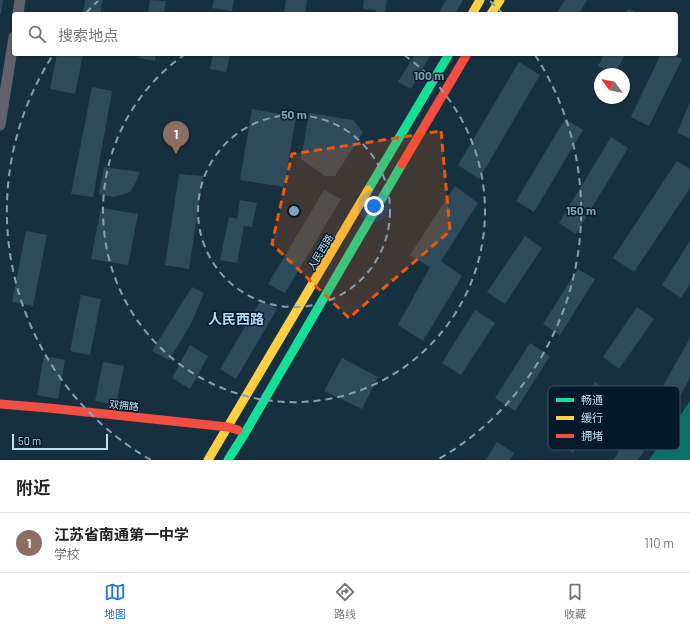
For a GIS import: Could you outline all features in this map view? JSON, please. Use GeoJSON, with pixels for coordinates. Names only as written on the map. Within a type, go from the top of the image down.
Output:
{"type":"FeatureCollection","features":[{"type":"Feature","properties":{"kind":"main road"},"geometry":{"type":"LineString","coordinates":[[473,12],[480,0]]}},
{"type":"Feature","properties":{"kind":"main road"},"geometry":{"type":"LineString","coordinates":[[492,12],[500,0]]}},
{"type":"Feature","properties":{"kind":"main road","name":"人民西路"},"geometry":{"type":"LineString","coordinates":[[208,460],[448,56]]}},
{"type":"Feature","properties":{"kind":"main road"},"geometry":{"type":"LineString","coordinates":[[228,460],[466,56]]}},
{"type":"Feature","properties":{"kind":"main road","name":"双拥路"},"geometry":{"type":"LineString","coordinates":[[0,404],[228,427],[245,433]]}},
{"type":"Feature","properties":{"kind":"street"},"geometry":{"type":"LineString","coordinates":[[18,12],[20,0]]}},
{"type":"Feature","properties":{"kind":"street"},"geometry":{"type":"LineString","coordinates":[[0,125],[12,50]]}},
{"type":"Feature","properties":{"kind":"highlighted area"},"geometry":{"type":"Polygon","coordinates":[[[441,131],[450,231],[349,318],[272,244],[292,154],[441,131]]]}},
{"type":"Feature","properties":{"kind":"shaded area"},"geometry":{"type":"Polygon","coordinates":[[[690,401],[690,460],[649,460],[656,450],[680,450],[680,415],[690,401]]]}},
{"type":"Feature","properties":{"kind":"building"},"geometry":{"type":"Polygon","coordinates":[[[0,0],[3,0],[1,14],[0,14],[0,0]]]}},
{"type":"Feature","properties":{"kind":"building"},"geometry":{"type":"Polygon","coordinates":[[[85,0],[103,0],[100,12],[83,12],[85,0]]]}},
{"type":"Feature","properties":{"kind":"building"},"geometry":{"type":"Polygon","coordinates":[[[150,0],[166,1],[164,12],[148,12],[150,0]]]}},
{"type":"Feature","properties":{"kind":"building"},"geometry":{"type":"Polygon","coordinates":[[[214,0],[234,0],[232,11],[212,8],[214,0]]]}},
{"type":"Feature","properties":{"kind":"building"},"geometry":{"type":"Polygon","coordinates":[[[286,0],[307,0],[305,12],[284,12],[286,0]]]}},
{"type":"Feature","properties":{"kind":"building"},"geometry":{"type":"Polygon","coordinates":[[[364,0],[387,0],[385,12],[376,12],[376,10],[363,9],[364,0]]]}},
{"type":"Feature","properties":{"kind":"building"},"geometry":{"type":"Polygon","coordinates":[[[446,0],[463,0],[456,12],[439,12],[446,0]]]}},
{"type":"Feature","properties":{"kind":"building"},"geometry":{"type":"Polygon","coordinates":[[[565,0],[587,0],[580,12],[557,12],[565,0]]]}},
{"type":"Feature","properties":{"kind":"building"},"geometry":{"type":"Polygon","coordinates":[[[628,9],[636,12],[627,12],[628,9]]]}},
{"type":"Feature","properties":{"kind":"building"},"geometry":{"type":"Polygon","coordinates":[[[57,56],[83,56],[75,94],[50,89],[57,56]]]}},
{"type":"Feature","properties":{"kind":"building"},"geometry":{"type":"Polygon","coordinates":[[[140,56],[156,56],[155,61],[139,58],[140,56]]]}},
{"type":"Feature","properties":{"kind":"building"},"geometry":{"type":"Polygon","coordinates":[[[213,56],[230,56],[226,72],[210,69],[213,56]]]}},
{"type":"Feature","properties":{"kind":"building"},"geometry":{"type":"Polygon","coordinates":[[[414,56],[430,56],[411,89],[398,82],[414,56]]]}},
{"type":"Feature","properties":{"kind":"building"},"geometry":{"type":"Polygon","coordinates":[[[603,56],[624,56],[618,68],[602,68],[598,66],[603,56]]]}},
{"type":"Feature","properties":{"kind":"building"},"geometry":{"type":"Polygon","coordinates":[[[660,56],[675,56],[682,59],[649,126],[631,117],[660,56]]]}},
{"type":"Feature","properties":{"kind":"building"},"geometry":{"type":"Polygon","coordinates":[[[519,62],[540,75],[479,179],[458,165],[519,62]]]}},
{"type":"Feature","properties":{"kind":"building"},"geometry":{"type":"Polygon","coordinates":[[[92,87],[112,91],[93,197],[71,194],[92,87]]]}},
{"type":"Feature","properties":{"kind":"building"},"geometry":{"type":"Polygon","coordinates":[[[690,102],[690,138],[677,133],[690,102]]]}},
{"type":"Feature","properties":{"kind":"building"},"geometry":{"type":"Polygon","coordinates":[[[252,109],[296,117],[284,187],[240,180],[252,109]]]}},
{"type":"Feature","properties":{"kind":"building"},"geometry":{"type":"Polygon","coordinates":[[[309,113],[353,120],[363,132],[335,176],[325,176],[301,159],[309,113]]]}},
{"type":"Feature","properties":{"kind":"building"},"geometry":{"type":"Polygon","coordinates":[[[565,119],[583,130],[534,212],[516,201],[565,119]]]}},
{"type":"Feature","properties":{"kind":"building"},"geometry":{"type":"Polygon","coordinates":[[[611,137],[628,148],[576,234],[559,223],[611,137]]]}},
{"type":"Feature","properties":{"kind":"building"},"geometry":{"type":"Polygon","coordinates":[[[677,161],[690,169],[690,188],[634,272],[613,258],[677,161]]]}},
{"type":"Feature","properties":{"kind":"building"},"geometry":{"type":"Polygon","coordinates":[[[104,167],[140,172],[130,192],[114,197],[99,194],[104,167]]]}},
{"type":"Feature","properties":{"kind":"building"},"geometry":{"type":"Polygon","coordinates":[[[179,174],[203,176],[189,269],[165,265],[179,174]]]}},
{"type":"Feature","properties":{"kind":"building"},"geometry":{"type":"Polygon","coordinates":[[[455,186],[478,203],[441,261],[462,276],[423,341],[398,325],[430,267],[410,255],[455,186]]]}},
{"type":"Feature","properties":{"kind":"building"},"geometry":{"type":"Polygon","coordinates":[[[324,190],[341,199],[285,293],[268,284],[324,190]]]}},
{"type":"Feature","properties":{"kind":"building"},"geometry":{"type":"Polygon","coordinates":[[[240,200],[257,203],[252,227],[244,226],[237,263],[220,260],[229,217],[237,219],[240,200]]]}},
{"type":"Feature","properties":{"kind":"building"},"geometry":{"type":"Polygon","coordinates":[[[101,208],[138,214],[128,265],[91,259],[101,208]]]}},
{"type":"Feature","properties":{"kind":"building"},"geometry":{"type":"Polygon","coordinates":[[[26,231],[47,235],[33,306],[12,302],[26,231]]]}},
{"type":"Feature","properties":{"kind":"building"},"geometry":{"type":"Polygon","coordinates":[[[525,236],[542,248],[505,304],[487,292],[525,236]]]}},
{"type":"Feature","properties":{"kind":"building"},"geometry":{"type":"Polygon","coordinates":[[[690,241],[690,284],[681,298],[662,285],[690,241]]]}},
{"type":"Feature","properties":{"kind":"building"},"geometry":{"type":"Polygon","coordinates":[[[578,269],[595,279],[560,335],[543,324],[578,269]]]}},
{"type":"Feature","properties":{"kind":"building"},"geometry":{"type":"Polygon","coordinates":[[[192,287],[204,293],[191,324],[169,360],[152,351],[192,287]]]}},
{"type":"Feature","properties":{"kind":"building"},"geometry":{"type":"Polygon","coordinates":[[[81,295],[101,299],[90,355],[70,351],[81,295]]]}},
{"type":"Feature","properties":{"kind":"building"},"geometry":{"type":"Polygon","coordinates":[[[261,300],[277,309],[236,379],[220,369],[261,300]]]}},
{"type":"Feature","properties":{"kind":"building"},"geometry":{"type":"Polygon","coordinates":[[[637,307],[654,319],[619,369],[603,357],[637,307]]]}},
{"type":"Feature","properties":{"kind":"building"},"geometry":{"type":"Polygon","coordinates":[[[475,310],[495,323],[461,375],[442,363],[475,310]]]}},
{"type":"Feature","properties":{"kind":"building"},"geometry":{"type":"Polygon","coordinates":[[[690,338],[690,378],[680,396],[680,386],[663,386],[690,338]]]}},
{"type":"Feature","properties":{"kind":"building"},"geometry":{"type":"Polygon","coordinates":[[[530,343],[550,356],[515,411],[495,398],[530,343]]]}},
{"type":"Feature","properties":{"kind":"building"},"geometry":{"type":"Polygon","coordinates":[[[190,345],[208,356],[190,389],[172,378],[190,345]]]}},
{"type":"Feature","properties":{"kind":"building"},"geometry":{"type":"Polygon","coordinates":[[[44,356],[65,360],[58,399],[37,395],[44,356]]]}},
{"type":"Feature","properties":{"kind":"building"},"geometry":{"type":"Polygon","coordinates":[[[342,358],[378,377],[362,409],[324,391],[342,358]]]}},
{"type":"Feature","properties":{"kind":"building"},"geometry":{"type":"Polygon","coordinates":[[[103,362],[124,366],[116,405],[95,401],[103,362]]]}},
{"type":"Feature","properties":{"kind":"building"},"geometry":{"type":"Polygon","coordinates":[[[595,382],[601,386],[592,386],[595,382]]]}},
{"type":"Feature","properties":{"kind":"building"},"geometry":{"type":"Polygon","coordinates":[[[497,442],[514,453],[510,460],[486,460],[497,442]]]}},
{"type":"Feature","properties":{"kind":"building"},"geometry":{"type":"Polygon","coordinates":[[[620,450],[644,450],[638,460],[613,460],[620,450]]]}},
{"type":"Feature","properties":{"kind":"traffic: fast"},"geometry":{"type":"LineString","coordinates":[[368,190],[448,56]]}},
{"type":"Feature","properties":{"kind":"traffic: fast"},"geometry":{"type":"LineString","coordinates":[[228,460],[402,164]]}},
{"type":"Feature","properties":{"kind":"traffic: slow"},"geometry":{"type":"LineString","coordinates":[[473,12],[480,0]]}},
{"type":"Feature","properties":{"kind":"traffic: slow"},"geometry":{"type":"LineString","coordinates":[[492,12],[500,0]]}},
{"type":"Feature","properties":{"kind":"traffic: slow"},"geometry":{"type":"LineString","coordinates":[[208,460],[368,190]]}},
{"type":"Feature","properties":{"kind":"traffic: jam"},"geometry":{"type":"LineString","coordinates":[[402,164],[466,56]]}},
{"type":"Feature","properties":{"kind":"traffic: jam"},"geometry":{"type":"LineString","coordinates":[[0,404],[228,427],[238,430]]}},
{"type":"Feature","properties":{"kind":"place","name":"江苏省南通第一中学"},"geometry":{"type":"Point","coordinates":[176,154]}},
{"type":"Feature","properties":{"kind":"district","name":"人民西路"},"geometry":{"type":"Point","coordinates":[236,319]}}]}
